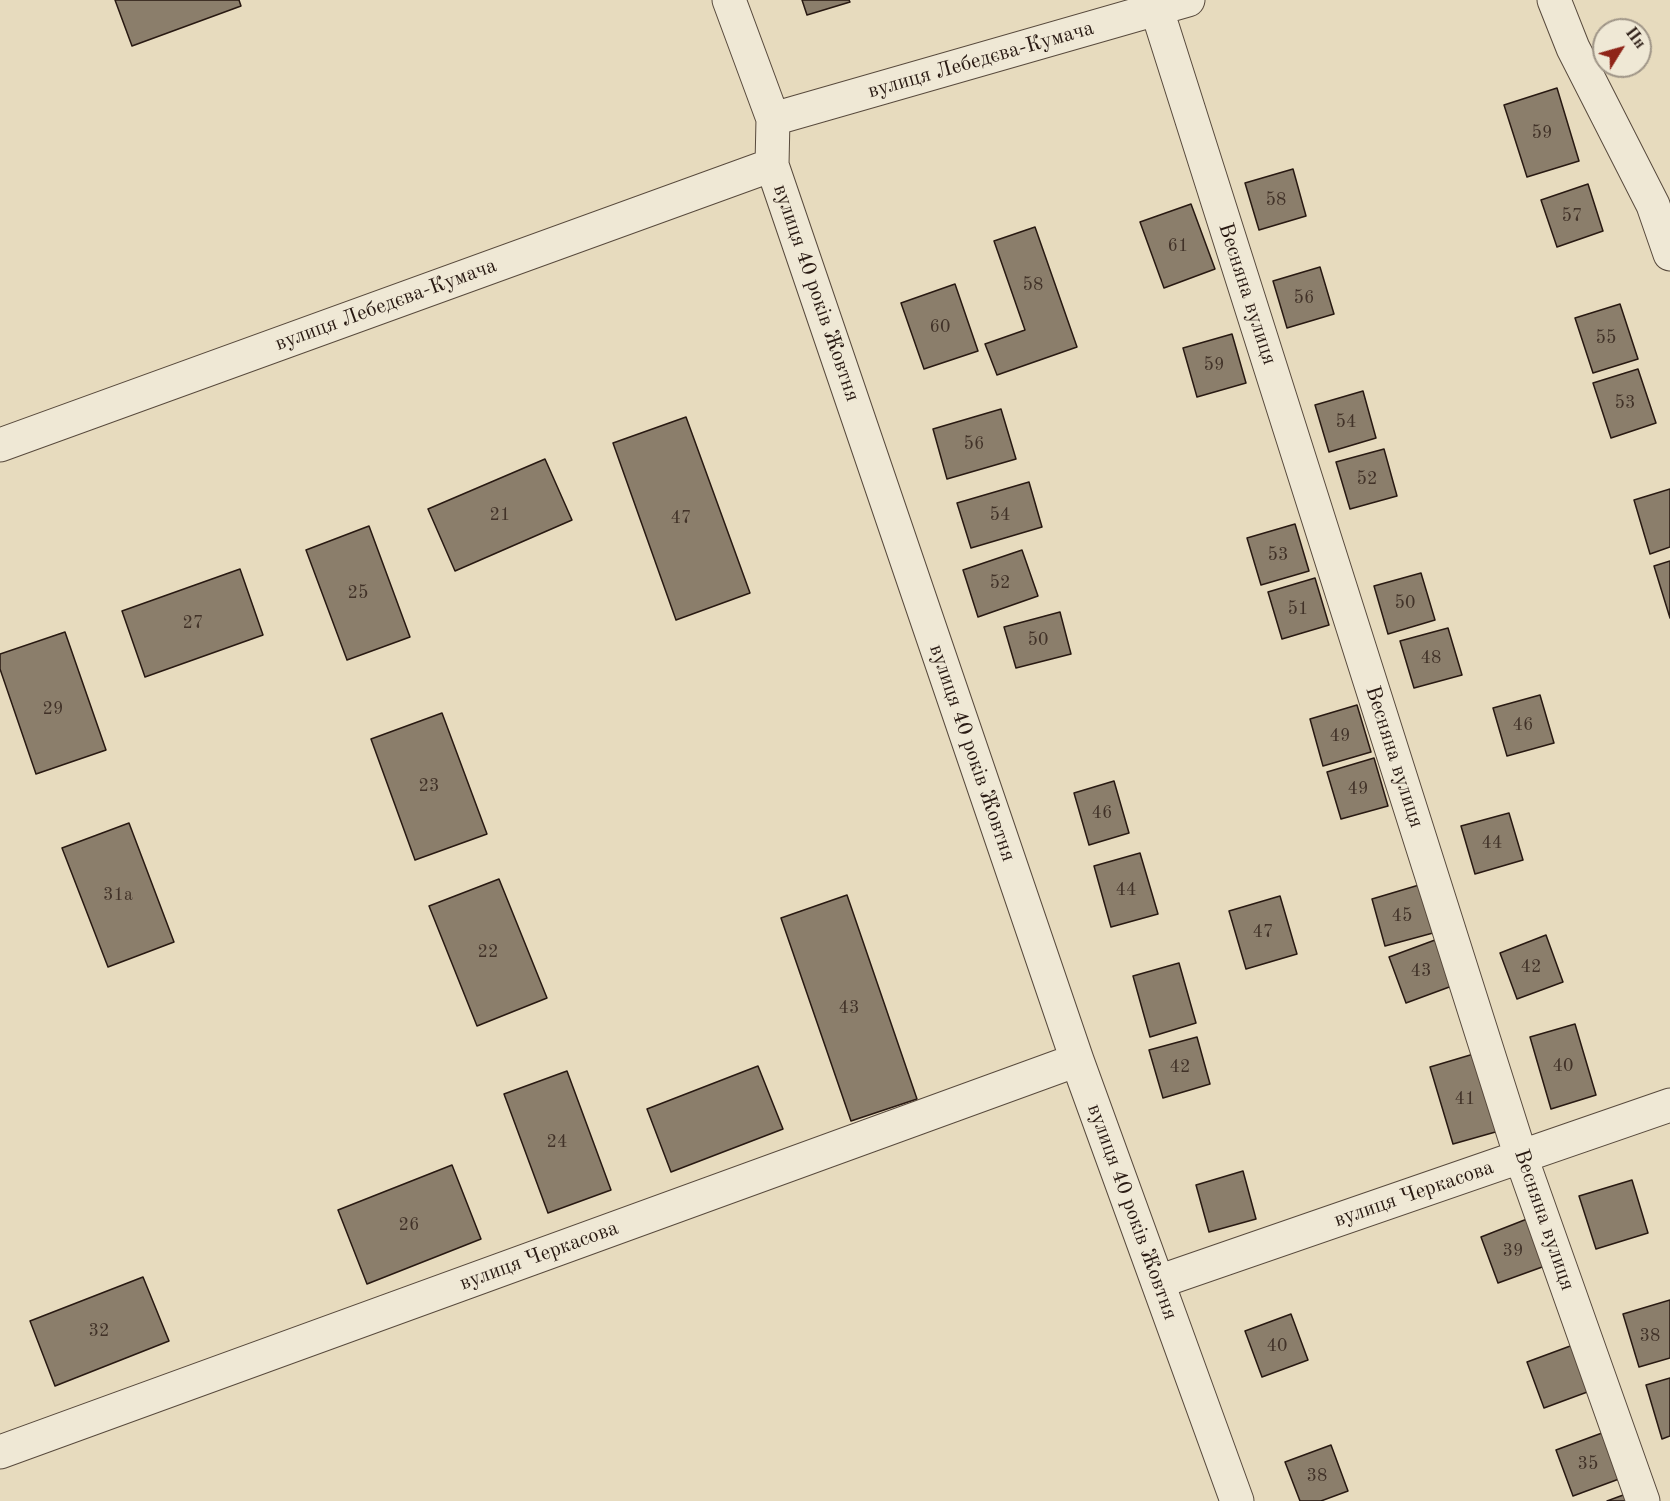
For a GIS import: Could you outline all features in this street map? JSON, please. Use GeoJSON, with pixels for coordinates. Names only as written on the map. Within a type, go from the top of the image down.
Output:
{"type":"FeatureCollection","features":[{"type":"Feature","properties":{"kind":"street","name":"вулиця 40 років Жовтня"},"geometry":{"type":"LineString","coordinates":[[729,0],[773,119],[772,165],[1077,1060],[1237,1501]]}},
{"type":"Feature","properties":{"kind":"street","name":"вулиця Лебедєва-Кумача"},"geometry":{"type":"LineString","coordinates":[[773,119],[1188,0]]}},
{"type":"Feature","properties":{"kind":"street"},"geometry":{"type":"LineString","coordinates":[[1554,0],[1574,48],[1653,205],[1670,254]]}},
{"type":"Feature","properties":{"kind":"street","name":"Весняна вулиця"},"geometry":{"type":"LineString","coordinates":[[1157,10],[1521,1157],[1643,1501]]}},
{"type":"Feature","properties":{"kind":"street","name":"вулиця Лебедєва-Кумача"},"geometry":{"type":"LineString","coordinates":[[0,446],[772,165]]}},
{"type":"Feature","properties":{"kind":"street","name":"вулиця Черкасова"},"geometry":{"type":"LineString","coordinates":[[0,1452],[1077,1060]]}},
{"type":"Feature","properties":{"kind":"street","name":"вулиця Черкасова"},"geometry":{"type":"LineString","coordinates":[[1158,1282],[1670,1105]]}},
{"type":"Feature","properties":{"kind":"building"},"geometry":{"type":"Polygon","coordinates":[[[115,0],[239,0],[241,6],[132,46],[115,0]]]}},
{"type":"Feature","properties":{"kind":"building"},"geometry":{"type":"Polygon","coordinates":[[[802,0],[849,0],[850,2],[807,15],[802,0]]]}},
{"type":"Feature","properties":{"kind":"building"},"geometry":{"type":"Polygon","coordinates":[[[1557,88],[1579,161],[1527,177],[1504,105],[1557,88]]]}},
{"type":"Feature","properties":{"kind":"building"},"geometry":{"type":"Polygon","coordinates":[[[1293,169],[1306,216],[1259,230],[1245,183],[1293,169]]]}},
{"type":"Feature","properties":{"kind":"building"},"geometry":{"type":"Polygon","coordinates":[[[1588,184],[1603,231],[1557,247],[1541,200],[1588,184]]]}},
{"type":"Feature","properties":{"kind":"building"},"geometry":{"type":"Polygon","coordinates":[[[1191,204],[1215,269],[1164,288],[1140,222],[1191,204]]]}},
{"type":"Feature","properties":{"kind":"building"},"geometry":{"type":"Polygon","coordinates":[[[1035,227],[1077,347],[997,375],[985,344],[1025,330],[994,241],[1035,227]]]}},
{"type":"Feature","properties":{"kind":"building"},"geometry":{"type":"Polygon","coordinates":[[[1320,267],[1334,314],[1287,328],[1273,281],[1320,267]]]}},
{"type":"Feature","properties":{"kind":"building"},"geometry":{"type":"Polygon","coordinates":[[[955,284],[978,351],[924,369],[901,303],[955,284]]]}},
{"type":"Feature","properties":{"kind":"building"},"geometry":{"type":"Polygon","coordinates":[[[1620,304],[1638,359],[1593,373],[1575,318],[1620,304]]]}},
{"type":"Feature","properties":{"kind":"building"},"geometry":{"type":"Polygon","coordinates":[[[1232,334],[1246,383],[1197,397],[1183,348],[1232,334]]]}},
{"type":"Feature","properties":{"kind":"building"},"geometry":{"type":"Polygon","coordinates":[[[1638,369],[1656,423],[1611,438],[1593,383],[1638,369]]]}},
{"type":"Feature","properties":{"kind":"building"},"geometry":{"type":"Polygon","coordinates":[[[1363,391],[1376,438],[1329,452],[1315,405],[1363,391]]]}},
{"type":"Feature","properties":{"kind":"building"},"geometry":{"type":"Polygon","coordinates":[[[1001,409],[1016,459],[947,479],[933,429],[1001,409]]]}},
{"type":"Feature","properties":{"kind":"building"},"geometry":{"type":"Polygon","coordinates":[[[686,417],[750,593],[676,620],[613,443],[686,417]]]}},
{"type":"Feature","properties":{"kind":"building"},"geometry":{"type":"Polygon","coordinates":[[[1384,449],[1397,496],[1350,509],[1336,462],[1384,449]]]}},
{"type":"Feature","properties":{"kind":"building"},"geometry":{"type":"Polygon","coordinates":[[[545,459],[572,520],[455,571],[428,509],[545,459]]]}},
{"type":"Feature","properties":{"kind":"building"},"geometry":{"type":"Polygon","coordinates":[[[1029,482],[1042,527],[971,548],[957,503],[1029,482]]]}},
{"type":"Feature","properties":{"kind":"building"},"geometry":{"type":"Polygon","coordinates":[[[1670,489],[1670,547],[1650,554],[1634,500],[1670,489]]]}},
{"type":"Feature","properties":{"kind":"building"},"geometry":{"type":"Polygon","coordinates":[[[1295,524],[1309,571],[1261,585],[1247,538],[1295,524]]]}},
{"type":"Feature","properties":{"kind":"building"},"geometry":{"type":"Polygon","coordinates":[[[369,526],[410,637],[347,660],[306,550],[369,526]]]}},
{"type":"Feature","properties":{"kind":"building"},"geometry":{"type":"Polygon","coordinates":[[[1022,550],[1038,596],[978,617],[963,570],[1022,550]]]}},
{"type":"Feature","properties":{"kind":"building"},"geometry":{"type":"Polygon","coordinates":[[[1670,561],[1670,618],[1654,566],[1670,561]]]}},
{"type":"Feature","properties":{"kind":"building"},"geometry":{"type":"Polygon","coordinates":[[[240,569],[263,635],[145,677],[122,611],[240,569]]]}},
{"type":"Feature","properties":{"kind":"building"},"geometry":{"type":"Polygon","coordinates":[[[1421,573],[1435,620],[1388,634],[1374,586],[1421,573]]]}},
{"type":"Feature","properties":{"kind":"building"},"geometry":{"type":"Polygon","coordinates":[[[1315,578],[1329,625],[1282,639],[1268,592],[1315,578]]]}},
{"type":"Feature","properties":{"kind":"building"},"geometry":{"type":"Polygon","coordinates":[[[1060,612],[1071,654],[1016,668],[1004,627],[1060,612]]]}},
{"type":"Feature","properties":{"kind":"building"},"geometry":{"type":"Polygon","coordinates":[[[1448,628],[1462,675],[1414,688],[1400,641],[1448,628]]]}},
{"type":"Feature","properties":{"kind":"building"},"geometry":{"type":"Polygon","coordinates":[[[65,632],[106,750],[36,774],[0,669],[0,654],[65,632]]]}},
{"type":"Feature","properties":{"kind":"building"},"geometry":{"type":"Polygon","coordinates":[[[1540,695],[1554,743],[1507,756],[1493,708],[1540,695]]]}},
{"type":"Feature","properties":{"kind":"building"},"geometry":{"type":"Polygon","coordinates":[[[1357,705],[1371,752],[1323,766],[1310,719],[1357,705]]]}},
{"type":"Feature","properties":{"kind":"building"},"geometry":{"type":"Polygon","coordinates":[[[442,713],[487,834],[415,860],[371,739],[442,713]]]}},
{"type":"Feature","properties":{"kind":"building"},"geometry":{"type":"Polygon","coordinates":[[[1374,758],[1388,806],[1341,819],[1327,772],[1374,758]]]}},
{"type":"Feature","properties":{"kind":"building"},"geometry":{"type":"Polygon","coordinates":[[[1114,781],[1129,833],[1089,845],[1074,793],[1114,781]]]}},
{"type":"Feature","properties":{"kind":"building"},"geometry":{"type":"Polygon","coordinates":[[[1509,813],[1523,860],[1475,874],[1461,826],[1509,813]]]}},
{"type":"Feature","properties":{"kind":"building"},"geometry":{"type":"Polygon","coordinates":[[[129,823],[174,942],[108,967],[62,848],[129,823]]]}},
{"type":"Feature","properties":{"kind":"building"},"geometry":{"type":"Polygon","coordinates":[[[1140,853],[1158,914],[1111,927],[1094,866],[1140,853]]]}},
{"type":"Feature","properties":{"kind":"building"},"geometry":{"type":"Polygon","coordinates":[[[499,879],[547,998],[477,1026],[429,906],[499,879]]]}},
{"type":"Feature","properties":{"kind":"building"},"geometry":{"type":"Polygon","coordinates":[[[1419,885],[1433,933],[1385,946],[1372,899],[1419,885]]]}},
{"type":"Feature","properties":{"kind":"building"},"geometry":{"type":"Polygon","coordinates":[[[847,895],[917,1099],[851,1121],[781,918],[847,895]]]}},
{"type":"Feature","properties":{"kind":"building"},"geometry":{"type":"Polygon","coordinates":[[[1280,896],[1297,954],[1246,969],[1229,911],[1280,896]]]}},
{"type":"Feature","properties":{"kind":"building"},"geometry":{"type":"Polygon","coordinates":[[[1546,935],[1563,982],[1517,999],[1500,953],[1546,935]]]}},
{"type":"Feature","properties":{"kind":"building"},"geometry":{"type":"Polygon","coordinates":[[[1435,940],[1452,986],[1406,1003],[1389,957],[1435,940]]]}},
{"type":"Feature","properties":{"kind":"building"},"geometry":{"type":"Polygon","coordinates":[[[1179,963],[1196,1023],[1150,1037],[1133,976],[1179,963]]]}},
{"type":"Feature","properties":{"kind":"building"},"geometry":{"type":"Polygon","coordinates":[[[1575,1024],[1596,1095],[1551,1109],[1530,1037],[1575,1024]]]}},
{"type":"Feature","properties":{"kind":"building"},"geometry":{"type":"Polygon","coordinates":[[[1197,1037],[1210,1084],[1163,1098],[1149,1050],[1197,1037]]]}},
{"type":"Feature","properties":{"kind":"building"},"geometry":{"type":"Polygon","coordinates":[[[1477,1053],[1499,1131],[1453,1144],[1430,1067],[1477,1053]]]}},
{"type":"Feature","properties":{"kind":"building"},"geometry":{"type":"Polygon","coordinates":[[[758,1066],[783,1129],[671,1172],[647,1109],[758,1066]]]}},
{"type":"Feature","properties":{"kind":"building"},"geometry":{"type":"Polygon","coordinates":[[[567,1071],[611,1190],[548,1213],[504,1094],[567,1071]]]}},
{"type":"Feature","properties":{"kind":"building"},"geometry":{"type":"Polygon","coordinates":[[[452,1165],[481,1239],[367,1284],[338,1210],[452,1165]]]}},
{"type":"Feature","properties":{"kind":"building"},"geometry":{"type":"Polygon","coordinates":[[[1243,1171],[1256,1219],[1209,1232],[1196,1185],[1243,1171]]]}},
{"type":"Feature","properties":{"kind":"building"},"geometry":{"type":"Polygon","coordinates":[[[1632,1180],[1648,1233],[1596,1249],[1579,1196],[1632,1180]]]}},
{"type":"Feature","properties":{"kind":"building"},"geometry":{"type":"Polygon","coordinates":[[[1527,1219],[1545,1266],[1498,1283],[1481,1237],[1527,1219]]]}},
{"type":"Feature","properties":{"kind":"building"},"geometry":{"type":"Polygon","coordinates":[[[143,1277],[169,1341],[55,1386],[30,1321],[143,1277]]]}},
{"type":"Feature","properties":{"kind":"building"},"geometry":{"type":"Polygon","coordinates":[[[1670,1300],[1670,1358],[1639,1367],[1623,1314],[1670,1300]]]}},
{"type":"Feature","properties":{"kind":"building"},"geometry":{"type":"Polygon","coordinates":[[[1291,1314],[1308,1360],[1262,1377],[1245,1331],[1291,1314]]]}},
{"type":"Feature","properties":{"kind":"building"},"geometry":{"type":"Polygon","coordinates":[[[1573,1345],[1590,1391],[1544,1408],[1527,1362],[1573,1345]]]}},
{"type":"Feature","properties":{"kind":"building"},"geometry":{"type":"Polygon","coordinates":[[[1670,1378],[1670,1436],[1662,1439],[1646,1385],[1670,1378]]]}},
{"type":"Feature","properties":{"kind":"building"},"geometry":{"type":"Polygon","coordinates":[[[1602,1433],[1619,1479],[1573,1496],[1556,1450],[1602,1433]]]}},
{"type":"Feature","properties":{"kind":"building"},"geometry":{"type":"Polygon","coordinates":[[[1331,1445],[1348,1491],[1321,1501],[1300,1501],[1285,1462],[1331,1445]]]}},
{"type":"Feature","properties":{"kind":"building"},"geometry":{"type":"Polygon","coordinates":[[[1626,1494],[1629,1501],[1607,1501],[1626,1494]]]}}]}
